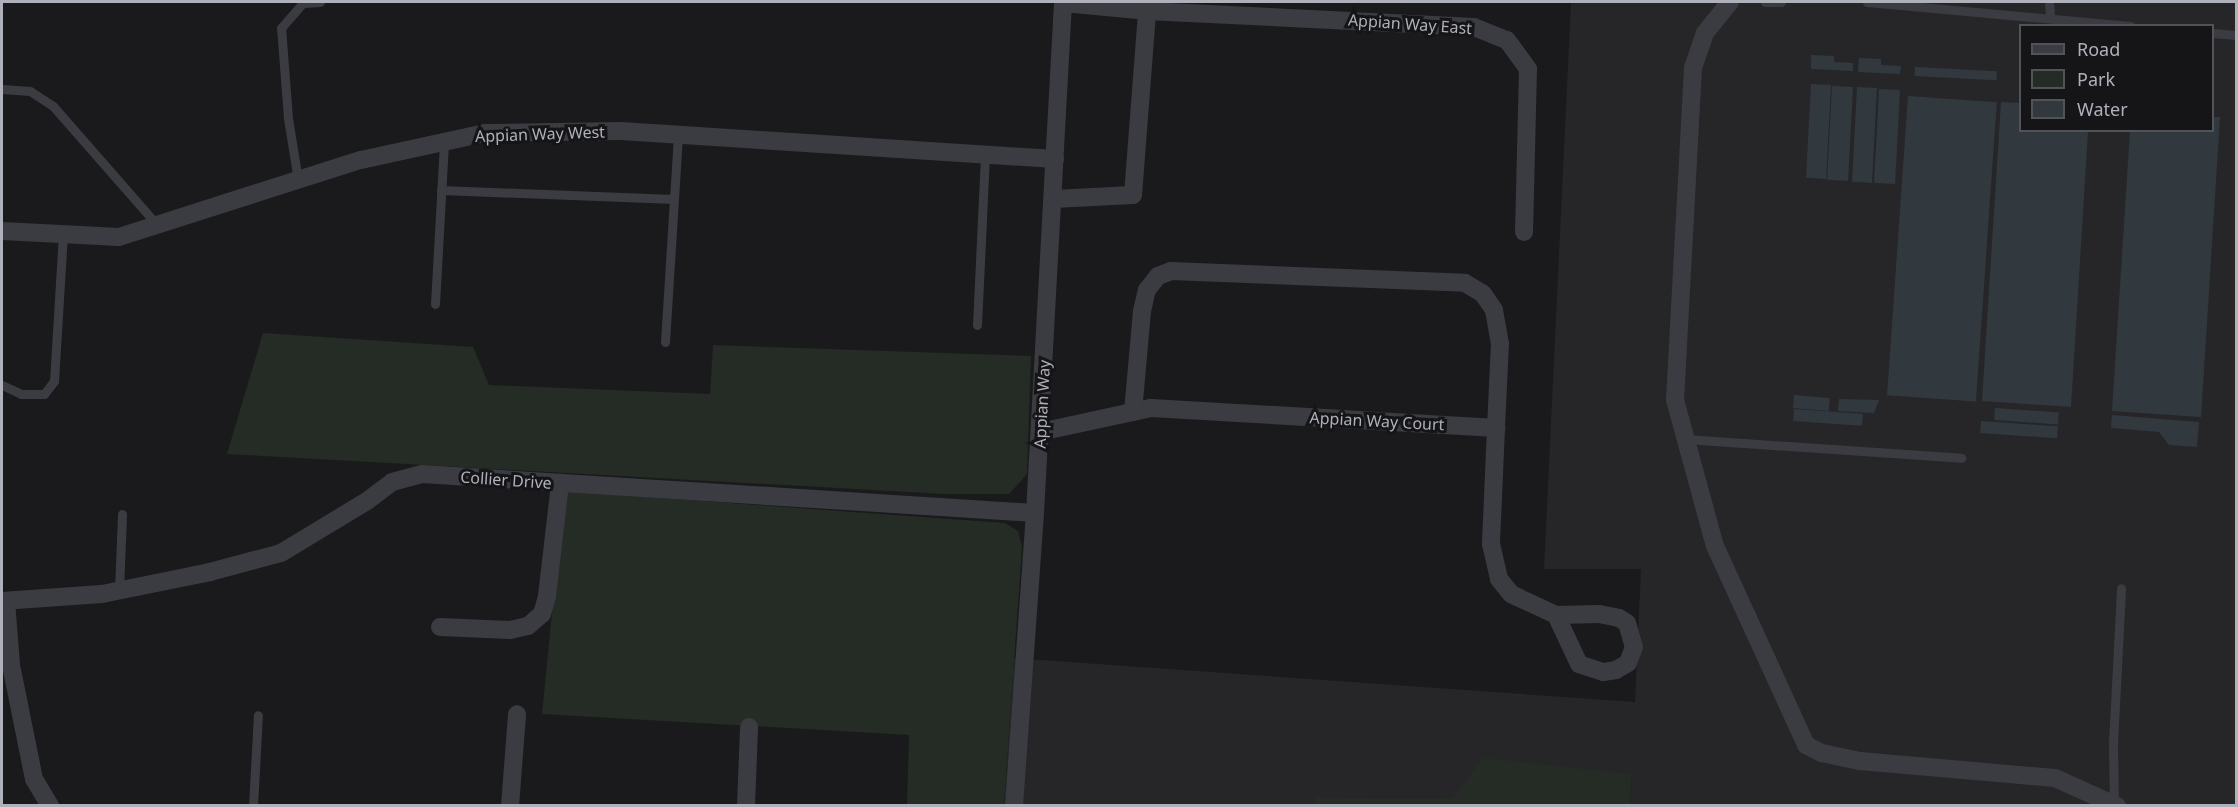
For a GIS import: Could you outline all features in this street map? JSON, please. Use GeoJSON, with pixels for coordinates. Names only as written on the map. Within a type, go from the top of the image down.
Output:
{"type":"FeatureCollection","features":[{"type":"Feature","properties":{"kind":"street","name":"Appian Way East"},"geometry":{"type":"LineString","coordinates":[[1063,2],[1147,10],[1474,27],[1507,40],[1528,69],[1524,232]]}},
{"type":"Feature","properties":{"kind":"street","name":"Appian Way"},"geometry":{"type":"LineString","coordinates":[[1014,806],[1040,432],[1063,2]]}},
{"type":"Feature","properties":{"kind":"street"},"geometry":{"type":"LineString","coordinates":[[1730,2],[1705,33],[1693,68],[1675,400],[1715,546],[1806,746],[1822,753],[1860,761],[2055,778],[2116,804]]}},
{"type":"Feature","properties":{"kind":"street"},"geometry":{"type":"LineString","coordinates":[[1054,199],[1133,195],[1147,10]]}},
{"type":"Feature","properties":{"kind":"street","name":"Appian Way West"},"geometry":{"type":"LineString","coordinates":[[2,231],[119,237],[361,160],[485,133],[621,131],[1055,159]]}},
{"type":"Feature","properties":{"kind":"street"},"geometry":{"type":"LineString","coordinates":[[1133,412],[1142,311],[1147,291],[1158,276],[1171,271],[1465,283],[1483,294],[1494,310],[1500,343],[1491,544],[1493,562],[1499,579],[1511,594],[1556,615]]}},
{"type":"Feature","properties":{"kind":"street","name":"Appian Way Court"},"geometry":{"type":"LineString","coordinates":[[1040,432],[1151,408],[1496,428]]}},
{"type":"Feature","properties":{"kind":"street","name":"Collier Drive"},"geometry":{"type":"LineString","coordinates":[[4,601],[119,590],[210,572],[281,553],[367,501],[392,482],[422,474],[1035,513]]}},
{"type":"Feature","properties":{"kind":"street"},"geometry":{"type":"LineString","coordinates":[[440,627],[510,630],[528,626],[542,614],[547,596],[560,483]]}},
{"type":"Feature","properties":{"kind":"street"},"geometry":{"type":"LineString","coordinates":[[4,601],[11,665],[34,779],[50,806]]}},
{"type":"Feature","properties":{"kind":"street"},"geometry":{"type":"LineString","coordinates":[[510,806],[517,714]]}},
{"type":"Feature","properties":{"kind":"street"},"geometry":{"type":"LineString","coordinates":[[746,806],[749,727]]}},
{"type":"Feature","properties":{"kind":"lane"},"geometry":{"type":"LineString","coordinates":[[298,180],[288,118],[281,28],[303,3],[320,2]]}},
{"type":"Feature","properties":{"kind":"lane"},"geometry":{"type":"LineString","coordinates":[[1764,2],[1781,2]]}},
{"type":"Feature","properties":{"kind":"lane"},"geometry":{"type":"LineString","coordinates":[[1867,2],[2110,24]]}},
{"type":"Feature","properties":{"kind":"lane"},"geometry":{"type":"LineString","coordinates":[[2049,2],[2050,18]]}},
{"type":"Feature","properties":{"kind":"lane"},"geometry":{"type":"LineString","coordinates":[[2214,33],[2236,35]]}},
{"type":"Feature","properties":{"kind":"lane"},"geometry":{"type":"LineString","coordinates":[[2,89],[30,91],[53,106],[158,226]]}},
{"type":"Feature","properties":{"kind":"lane"},"geometry":{"type":"LineString","coordinates":[[665,342],[678,134]]}},
{"type":"Feature","properties":{"kind":"lane"},"geometry":{"type":"LineString","coordinates":[[435,304],[444,142]]}},
{"type":"Feature","properties":{"kind":"lane"},"geometry":{"type":"LineString","coordinates":[[977,325],[985,154]]}},
{"type":"Feature","properties":{"kind":"lane"},"geometry":{"type":"LineString","coordinates":[[441,190],[674,199]]}},
{"type":"Feature","properties":{"kind":"lane"},"geometry":{"type":"LineString","coordinates":[[2,385],[21,394],[44,394],[54,381],[63,234]]}},
{"type":"Feature","properties":{"kind":"lane"},"geometry":{"type":"LineString","coordinates":[[1685,439],[1961,458]]}},
{"type":"Feature","properties":{"kind":"lane"},"geometry":{"type":"LineString","coordinates":[[119,590],[122,514]]}},
{"type":"Feature","properties":{"kind":"lane"},"geometry":{"type":"LineString","coordinates":[[2116,804],[2113,743],[2121,588]]}},
{"type":"Feature","properties":{"kind":"lane"},"geometry":{"type":"LineString","coordinates":[[253,806],[258,715]]}},
{"type":"Feature","properties":{"kind":"shaded area"},"geometry":{"type":"Polygon","coordinates":[[[1571,2],[2236,2],[2236,805],[1630,805],[1632,775],[1453,798],[1315,797],[1315,806],[1004,806],[1014,658],[1635,702],[1641,569],[1544,569],[1571,2]]]}},
{"type":"Feature","properties":{"kind":"green space"},"geometry":{"type":"Polygon","coordinates":[[[263,333],[473,347],[489,385],[710,394],[713,345],[1031,356],[1027,474],[1009,494],[944,494],[227,454],[263,333]]]}},
{"type":"Feature","properties":{"kind":"green space"},"geometry":{"type":"Polygon","coordinates":[[[564,491],[1005,523],[1018,531],[1022,547],[1004,805],[907,805],[909,735],[542,714],[564,491]]]}},
{"type":"Feature","properties":{"kind":"green space"},"geometry":{"type":"Polygon","coordinates":[[[1483,758],[1632,774],[1630,805],[1315,805],[1315,797],[1453,798],[1483,758]]]}},
{"type":"Feature","properties":{"kind":"water"},"geometry":{"type":"Polygon","coordinates":[[[1811,55],[1834,56],[1834,62],[1853,63],[1853,71],[1811,69],[1811,55]]]}},
{"type":"Feature","properties":{"kind":"water"},"geometry":{"type":"Polygon","coordinates":[[[1859,58],[1881,59],[1881,65],[1901,66],[1900,74],[1858,72],[1859,58]]]}},
{"type":"Feature","properties":{"kind":"water"},"geometry":{"type":"Polygon","coordinates":[[[1915,67],[1997,71],[1996,80],[1915,76],[1915,67]]]}},
{"type":"Feature","properties":{"kind":"water"},"geometry":{"type":"Polygon","coordinates":[[[1811,84],[1831,85],[1826,179],[1806,178],[1811,84]]]}},
{"type":"Feature","properties":{"kind":"water"},"geometry":{"type":"Polygon","coordinates":[[[1832,86],[1853,87],[1848,181],[1827,180],[1832,86]]]}},
{"type":"Feature","properties":{"kind":"water"},"geometry":{"type":"Polygon","coordinates":[[[1857,87],[1877,88],[1872,183],[1852,182],[1857,87]]]}},
{"type":"Feature","properties":{"kind":"water"},"geometry":{"type":"Polygon","coordinates":[[[1879,89],[1900,90],[1895,184],[1874,183],[1879,89]]]}},
{"type":"Feature","properties":{"kind":"water"},"geometry":{"type":"Polygon","coordinates":[[[1908,96],[1997,102],[1976,401],[1887,395],[1908,96]]]}},
{"type":"Feature","properties":{"kind":"water"},"geometry":{"type":"Polygon","coordinates":[[[2001,102],[2019,103],[2019,132],[2088,132],[2071,407],[1982,401],[2001,102]]]}},
{"type":"Feature","properties":{"kind":"water"},"geometry":{"type":"Polygon","coordinates":[[[2214,117],[2220,117],[2201,417],[2112,411],[2130,132],[2214,132],[2214,117]]]}},
{"type":"Feature","properties":{"kind":"water"},"geometry":{"type":"Polygon","coordinates":[[[1794,395],[1830,398],[1829,411],[1793,408],[1794,395]]]}},
{"type":"Feature","properties":{"kind":"water"},"geometry":{"type":"Polygon","coordinates":[[[1839,399],[1879,400],[1874,413],[1838,411],[1839,399]]]}},
{"type":"Feature","properties":{"kind":"water"},"geometry":{"type":"Polygon","coordinates":[[[1995,408],[2059,412],[2058,424],[1994,420],[1995,408]]]}},
{"type":"Feature","properties":{"kind":"water"},"geometry":{"type":"Polygon","coordinates":[[[1794,409],[1863,414],[1862,426],[1793,421],[1794,409]]]}},
{"type":"Feature","properties":{"kind":"water"},"geometry":{"type":"Polygon","coordinates":[[[2112,415],[2199,422],[2197,447],[2169,445],[2159,432],[2111,428],[2112,415]]]}},
{"type":"Feature","properties":{"kind":"water"},"geometry":{"type":"Polygon","coordinates":[[[1981,421],[2058,426],[2057,438],[1980,433],[1981,421]]]}}]}
